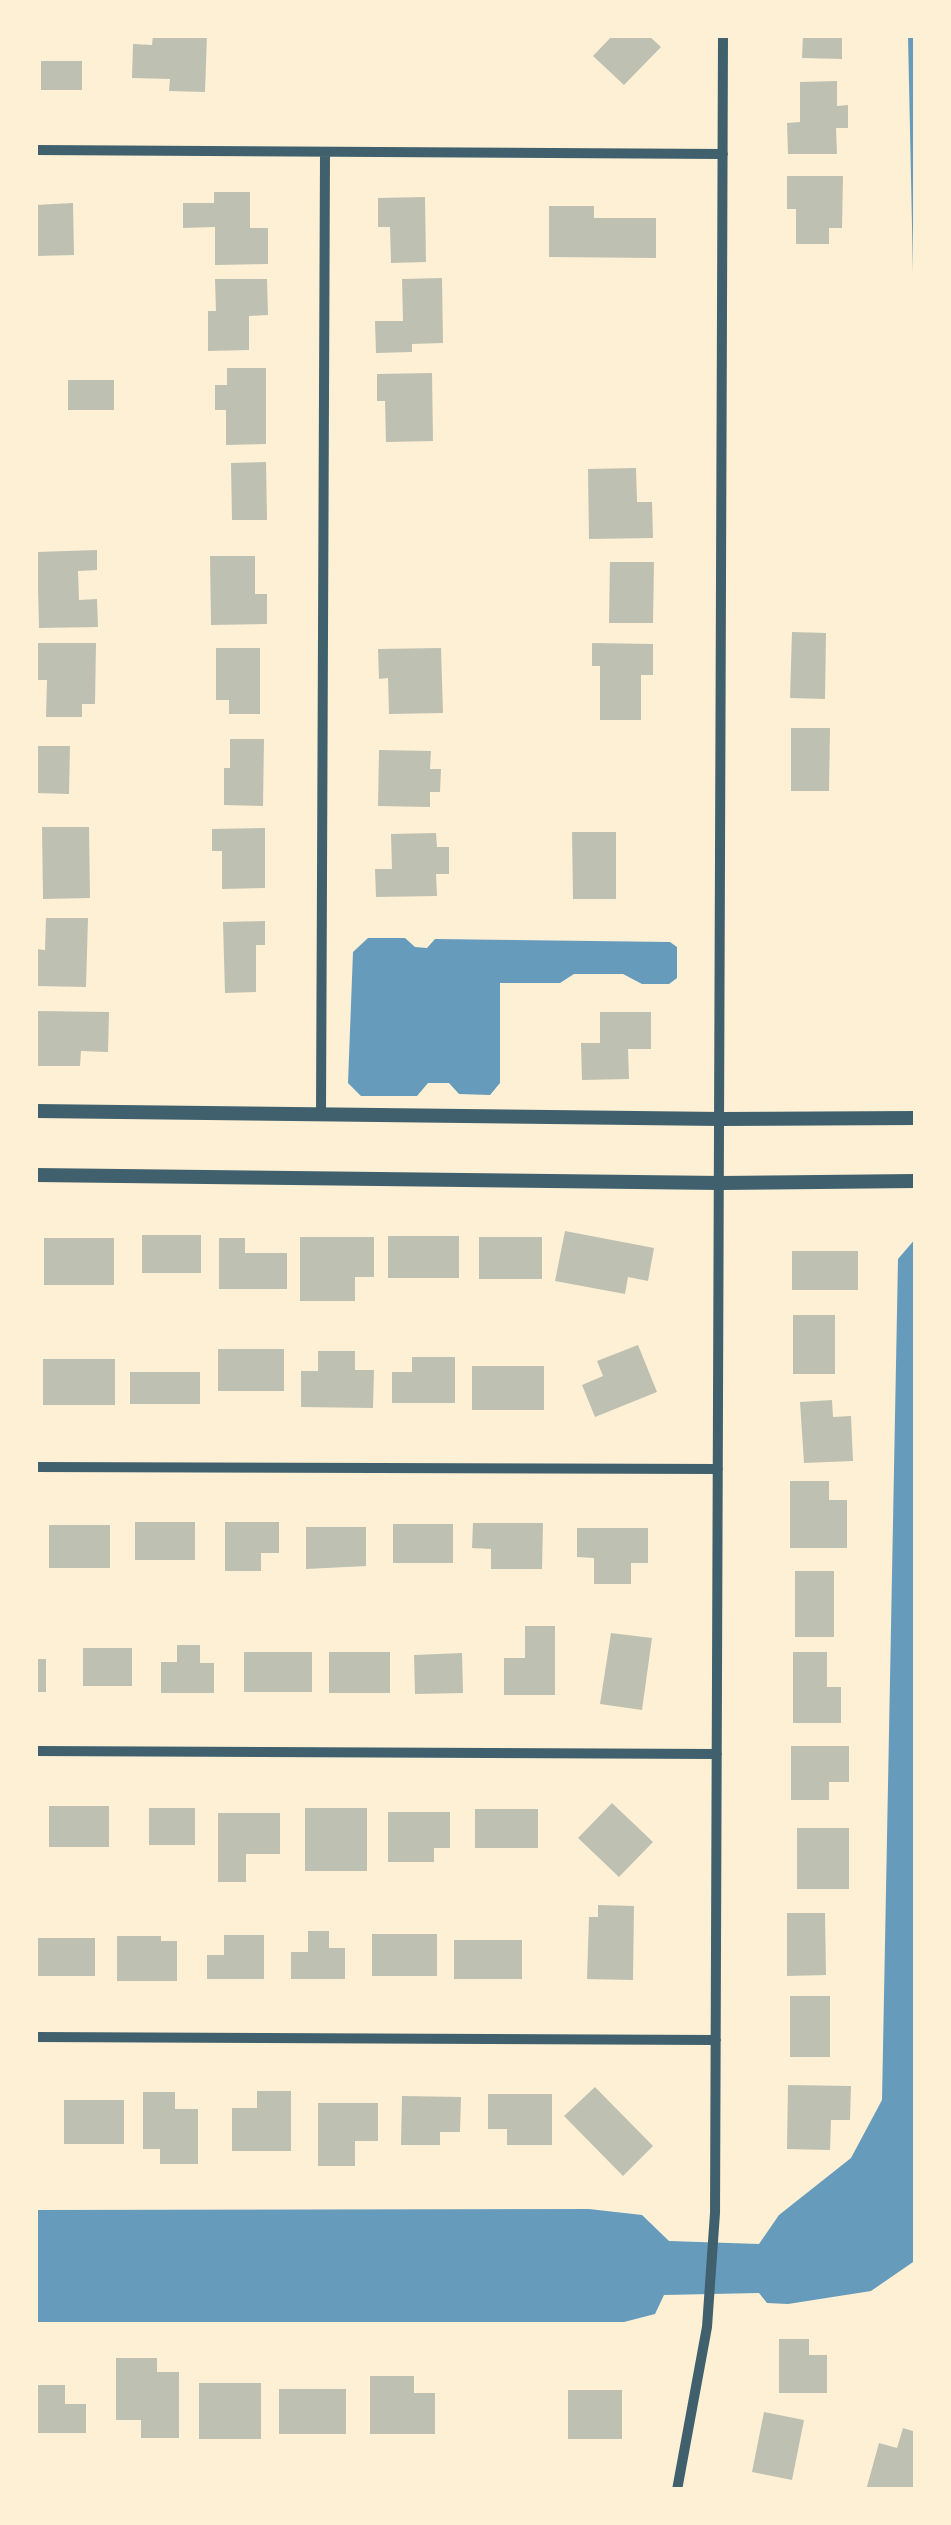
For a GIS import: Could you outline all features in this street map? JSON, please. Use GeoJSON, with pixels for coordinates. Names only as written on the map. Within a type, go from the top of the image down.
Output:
{"type":"FeatureCollection","features":[{"type":"Feature","properties":{"kind":"street"},"geometry":{"type":"LineString","coordinates":[[677,2490],[707,2327],[716,2213],[723,35]]}},
{"type":"Feature","properties":{"kind":"street"},"geometry":{"type":"LineString","coordinates":[[35,150],[722,154]]}},
{"type":"Feature","properties":{"kind":"street"},"geometry":{"type":"LineString","coordinates":[[320,1114],[325,152]]}},
{"type":"Feature","properties":{"kind":"street"},"geometry":{"type":"LineString","coordinates":[[35,1111],[916,1118]]}},
{"type":"Feature","properties":{"kind":"street"},"geometry":{"type":"LineString","coordinates":[[35,1174],[916,1182]]}},
{"type":"Feature","properties":{"kind":"street"},"geometry":{"type":"LineString","coordinates":[[35,1466],[718,1469]]}},
{"type":"Feature","properties":{"kind":"street"},"geometry":{"type":"LineString","coordinates":[[35,1751],[717,1754]]}},
{"type":"Feature","properties":{"kind":"street"},"geometry":{"type":"LineString","coordinates":[[35,2036],[716,2040]]}},
{"type":"Feature","properties":{"kind":"water"},"geometry":{"type":"Polygon","coordinates":[[[908,35],[916,35],[916,416],[908,35]]]}},
{"type":"Feature","properties":{"kind":"water"},"geometry":{"type":"Polygon","coordinates":[[[368,938],[405,938],[415,947],[427,948],[435,939],[670,942],[677,947],[677,978],[669,984],[642,984],[623,974],[574,974],[560,983],[500,983],[500,1083],[490,1095],[459,1094],[449,1083],[428,1083],[417,1096],[361,1096],[348,1083],[353,952],[368,938]]]}},
{"type":"Feature","properties":{"kind":"water"},"geometry":{"type":"Polygon","coordinates":[[[916,1238],[916,2260],[871,2291],[788,2304],[767,2303],[759,2293],[664,2295],[655,2314],[624,2322],[35,2322],[35,2210],[589,2209],[642,2215],[669,2241],[759,2244],[779,2215],[851,2158],[882,2100],[898,1259],[916,1238]]]}},
{"type":"Feature","properties":{"kind":"building"},"geometry":{"type":"Polygon","coordinates":[[[153,35],[207,35],[205,92],[169,91],[170,79],[132,78],[133,44],[152,45],[153,35]]]}},
{"type":"Feature","properties":{"kind":"building"},"geometry":{"type":"Polygon","coordinates":[[[613,35],[648,35],[661,47],[624,85],[593,56],[613,35]]]}},
{"type":"Feature","properties":{"kind":"building"},"geometry":{"type":"Polygon","coordinates":[[[803,35],[842,35],[842,59],[802,58],[803,35]]]}},
{"type":"Feature","properties":{"kind":"building"},"geometry":{"type":"Polygon","coordinates":[[[41,61],[82,61],[82,90],[41,90],[41,61]]]}},
{"type":"Feature","properties":{"kind":"building"},"geometry":{"type":"Polygon","coordinates":[[[837,81],[837,106],[848,105],[848,128],[836,128],[837,154],[788,154],[787,123],[800,122],[800,82],[837,81]]]}},
{"type":"Feature","properties":{"kind":"building"},"geometry":{"type":"Polygon","coordinates":[[[787,176],[843,176],[842,228],[829,228],[829,244],[796,244],[796,209],[787,209],[787,176]]]}},
{"type":"Feature","properties":{"kind":"building"},"geometry":{"type":"Polygon","coordinates":[[[214,192],[250,192],[250,228],[268,228],[268,264],[215,265],[215,227],[183,228],[183,203],[214,203],[214,192]]]}},
{"type":"Feature","properties":{"kind":"building"},"geometry":{"type":"Polygon","coordinates":[[[425,197],[426,262],[391,263],[390,227],[378,227],[378,198],[425,197]]]}},
{"type":"Feature","properties":{"kind":"building"},"geometry":{"type":"Polygon","coordinates":[[[73,203],[74,255],[36,256],[35,205],[73,203]]]}},
{"type":"Feature","properties":{"kind":"building"},"geometry":{"type":"Polygon","coordinates":[[[549,206],[594,206],[594,218],[656,218],[656,258],[549,257],[549,206]]]}},
{"type":"Feature","properties":{"kind":"building"},"geometry":{"type":"Polygon","coordinates":[[[442,278],[443,343],[412,344],[412,352],[376,353],[375,321],[403,321],[402,279],[442,278]]]}},
{"type":"Feature","properties":{"kind":"building"},"geometry":{"type":"Polygon","coordinates":[[[215,279],[267,279],[268,315],[249,316],[249,350],[208,351],[208,311],[216,311],[215,279]]]}},
{"type":"Feature","properties":{"kind":"building"},"geometry":{"type":"Polygon","coordinates":[[[227,368],[266,368],[266,444],[226,445],[226,410],[215,410],[215,385],[227,385],[227,368]]]}},
{"type":"Feature","properties":{"kind":"building"},"geometry":{"type":"Polygon","coordinates":[[[432,373],[433,441],[386,442],[385,401],[377,401],[377,374],[432,373]]]}},
{"type":"Feature","properties":{"kind":"building"},"geometry":{"type":"Polygon","coordinates":[[[68,380],[114,380],[114,410],[68,410],[68,380]]]}},
{"type":"Feature","properties":{"kind":"building"},"geometry":{"type":"Polygon","coordinates":[[[266,462],[267,520],[232,520],[231,463],[266,462]]]}},
{"type":"Feature","properties":{"kind":"building"},"geometry":{"type":"Polygon","coordinates":[[[636,468],[637,502],[652,502],[653,538],[589,539],[588,469],[636,468]]]}},
{"type":"Feature","properties":{"kind":"building"},"geometry":{"type":"Polygon","coordinates":[[[97,550],[97,570],[78,571],[79,600],[97,599],[98,627],[39,628],[37,552],[97,550]]]}},
{"type":"Feature","properties":{"kind":"building"},"geometry":{"type":"Polygon","coordinates":[[[210,556],[255,556],[255,594],[267,594],[267,624],[211,625],[210,556]]]}},
{"type":"Feature","properties":{"kind":"building"},"geometry":{"type":"Polygon","coordinates":[[[610,562],[654,562],[653,623],[609,623],[610,562]]]}},
{"type":"Feature","properties":{"kind":"building"},"geometry":{"type":"Polygon","coordinates":[[[792,632],[826,633],[825,699],[790,698],[792,632]]]}},
{"type":"Feature","properties":{"kind":"building"},"geometry":{"type":"Polygon","coordinates":[[[35,643],[96,643],[95,704],[82,704],[82,717],[46,717],[47,680],[35,680],[35,643]]]}},
{"type":"Feature","properties":{"kind":"building"},"geometry":{"type":"Polygon","coordinates":[[[592,643],[653,644],[653,675],[641,675],[641,720],[600,720],[600,666],[592,666],[592,643]]]}},
{"type":"Feature","properties":{"kind":"building"},"geometry":{"type":"Polygon","coordinates":[[[216,648],[260,648],[260,714],[229,714],[229,700],[216,700],[216,648]]]}},
{"type":"Feature","properties":{"kind":"building"},"geometry":{"type":"Polygon","coordinates":[[[441,648],[443,713],[389,714],[388,678],[379,679],[378,649],[441,648]]]}},
{"type":"Feature","properties":{"kind":"building"},"geometry":{"type":"Polygon","coordinates":[[[791,728],[830,728],[829,791],[791,791],[791,728]]]}},
{"type":"Feature","properties":{"kind":"building"},"geometry":{"type":"Polygon","coordinates":[[[230,739],[264,739],[263,806],[224,805],[224,768],[230,768],[230,739]]]}},
{"type":"Feature","properties":{"kind":"building"},"geometry":{"type":"Polygon","coordinates":[[[35,746],[70,746],[69,794],[35,793],[35,746]]]}},
{"type":"Feature","properties":{"kind":"building"},"geometry":{"type":"Polygon","coordinates":[[[379,750],[431,751],[430,769],[441,769],[440,792],[430,792],[430,807],[378,806],[379,750]]]}},
{"type":"Feature","properties":{"kind":"building"},"geometry":{"type":"Polygon","coordinates":[[[42,827],[89,827],[90,898],[43,899],[42,827]]]}},
{"type":"Feature","properties":{"kind":"building"},"geometry":{"type":"Polygon","coordinates":[[[265,828],[265,888],[222,889],[222,851],[212,851],[212,829],[265,828]]]}},
{"type":"Feature","properties":{"kind":"building"},"geometry":{"type":"Polygon","coordinates":[[[572,832],[616,832],[616,899],[573,899],[572,832]]]}},
{"type":"Feature","properties":{"kind":"building"},"geometry":{"type":"Polygon","coordinates":[[[436,833],[437,847],[449,847],[449,874],[436,874],[437,896],[376,897],[375,869],[392,869],[391,834],[436,833]]]}},
{"type":"Feature","properties":{"kind":"building"},"geometry":{"type":"Polygon","coordinates":[[[46,918],[88,918],[86,987],[36,986],[36,949],[45,950],[46,918]]]}},
{"type":"Feature","properties":{"kind":"building"},"geometry":{"type":"Polygon","coordinates":[[[265,921],[265,945],[256,945],[256,992],[225,993],[223,922],[265,921]]]}},
{"type":"Feature","properties":{"kind":"building"},"geometry":{"type":"Polygon","coordinates":[[[38,1011],[109,1012],[108,1052],[81,1051],[80,1066],[37,1066],[38,1011]]]}},
{"type":"Feature","properties":{"kind":"building"},"geometry":{"type":"Polygon","coordinates":[[[600,1012],[651,1012],[651,1049],[628,1049],[629,1079],[582,1080],[581,1043],[600,1043],[600,1012]]]}},
{"type":"Feature","properties":{"kind":"building"},"geometry":{"type":"Polygon","coordinates":[[[565,1231],[654,1248],[648,1281],[628,1277],[625,1294],[555,1281],[565,1231]]]}},
{"type":"Feature","properties":{"kind":"building"},"geometry":{"type":"Polygon","coordinates":[[[142,1235],[201,1235],[201,1273],[142,1273],[142,1235]]]}},
{"type":"Feature","properties":{"kind":"building"},"geometry":{"type":"Polygon","coordinates":[[[388,1236],[459,1236],[459,1278],[388,1278],[388,1236]]]}},
{"type":"Feature","properties":{"kind":"building"},"geometry":{"type":"Polygon","coordinates":[[[300,1237],[374,1237],[374,1277],[355,1277],[355,1301],[300,1301],[300,1237]]]}},
{"type":"Feature","properties":{"kind":"building"},"geometry":{"type":"Polygon","coordinates":[[[479,1237],[542,1237],[542,1279],[479,1279],[479,1237]]]}},
{"type":"Feature","properties":{"kind":"building"},"geometry":{"type":"Polygon","coordinates":[[[44,1238],[114,1238],[114,1285],[44,1285],[44,1238]]]}},
{"type":"Feature","properties":{"kind":"building"},"geometry":{"type":"Polygon","coordinates":[[[219,1238],[245,1238],[245,1253],[287,1253],[287,1289],[219,1289],[219,1238]]]}},
{"type":"Feature","properties":{"kind":"building"},"geometry":{"type":"Polygon","coordinates":[[[792,1251],[858,1251],[858,1290],[792,1290],[792,1251]]]}},
{"type":"Feature","properties":{"kind":"building"},"geometry":{"type":"Polygon","coordinates":[[[793,1315],[835,1315],[835,1374],[793,1374],[793,1315]]]}},
{"type":"Feature","properties":{"kind":"building"},"geometry":{"type":"Polygon","coordinates":[[[638,1345],[657,1392],[595,1417],[582,1385],[603,1376],[597,1361],[638,1345]]]}},
{"type":"Feature","properties":{"kind":"building"},"geometry":{"type":"Polygon","coordinates":[[[218,1349],[284,1349],[284,1391],[218,1391],[218,1349]]]}},
{"type":"Feature","properties":{"kind":"building"},"geometry":{"type":"Polygon","coordinates":[[[318,1351],[355,1351],[355,1370],[374,1370],[373,1408],[301,1407],[301,1371],[318,1371],[318,1351]]]}},
{"type":"Feature","properties":{"kind":"building"},"geometry":{"type":"Polygon","coordinates":[[[412,1357],[455,1357],[455,1403],[392,1403],[392,1372],[412,1372],[412,1357]]]}},
{"type":"Feature","properties":{"kind":"building"},"geometry":{"type":"Polygon","coordinates":[[[43,1359],[115,1359],[115,1405],[43,1405],[43,1359]]]}},
{"type":"Feature","properties":{"kind":"building"},"geometry":{"type":"Polygon","coordinates":[[[472,1366],[544,1366],[544,1410],[472,1410],[472,1366]]]}},
{"type":"Feature","properties":{"kind":"building"},"geometry":{"type":"Polygon","coordinates":[[[130,1372],[200,1372],[200,1404],[130,1404],[130,1372]]]}},
{"type":"Feature","properties":{"kind":"building"},"geometry":{"type":"Polygon","coordinates":[[[832,1400],[833,1417],[851,1416],[853,1461],[804,1463],[800,1402],[832,1400]]]}},
{"type":"Feature","properties":{"kind":"building"},"geometry":{"type":"Polygon","coordinates":[[[790,1481],[829,1481],[829,1500],[847,1500],[847,1548],[790,1548],[790,1481]]]}},
{"type":"Feature","properties":{"kind":"building"},"geometry":{"type":"Polygon","coordinates":[[[135,1522],[195,1522],[195,1560],[135,1560],[135,1522]]]}},
{"type":"Feature","properties":{"kind":"building"},"geometry":{"type":"Polygon","coordinates":[[[225,1522],[279,1522],[279,1553],[261,1553],[261,1571],[225,1571],[225,1522]]]}},
{"type":"Feature","properties":{"kind":"building"},"geometry":{"type":"Polygon","coordinates":[[[473,1523],[543,1523],[542,1569],[491,1569],[491,1549],[472,1548],[473,1523]]]}},
{"type":"Feature","properties":{"kind":"building"},"geometry":{"type":"Polygon","coordinates":[[[393,1524],[453,1524],[453,1563],[393,1563],[393,1524]]]}},
{"type":"Feature","properties":{"kind":"building"},"geometry":{"type":"Polygon","coordinates":[[[49,1525],[110,1525],[110,1568],[49,1568],[49,1525]]]}},
{"type":"Feature","properties":{"kind":"building"},"geometry":{"type":"Polygon","coordinates":[[[306,1527],[366,1527],[366,1566],[306,1569],[306,1527]]]}},
{"type":"Feature","properties":{"kind":"building"},"geometry":{"type":"Polygon","coordinates":[[[577,1528],[648,1528],[648,1563],[631,1563],[631,1584],[594,1584],[594,1558],[577,1557],[577,1528]]]}},
{"type":"Feature","properties":{"kind":"building"},"geometry":{"type":"Polygon","coordinates":[[[795,1571],[834,1571],[834,1637],[795,1637],[795,1571]]]}},
{"type":"Feature","properties":{"kind":"building"},"geometry":{"type":"Polygon","coordinates":[[[525,1626],[555,1626],[555,1695],[504,1695],[504,1658],[525,1658],[525,1626]]]}},
{"type":"Feature","properties":{"kind":"building"},"geometry":{"type":"Polygon","coordinates":[[[611,1633],[652,1638],[642,1710],[600,1704],[611,1633]]]}},
{"type":"Feature","properties":{"kind":"building"},"geometry":{"type":"Polygon","coordinates":[[[177,1645],[200,1645],[200,1663],[214,1663],[214,1693],[161,1693],[161,1662],[177,1662],[177,1645]]]}},
{"type":"Feature","properties":{"kind":"building"},"geometry":{"type":"Polygon","coordinates":[[[83,1648],[132,1648],[132,1686],[83,1686],[83,1648]]]}},
{"type":"Feature","properties":{"kind":"building"},"geometry":{"type":"Polygon","coordinates":[[[244,1652],[312,1652],[312,1692],[244,1692],[244,1652]]]}},
{"type":"Feature","properties":{"kind":"building"},"geometry":{"type":"Polygon","coordinates":[[[329,1652],[390,1652],[390,1693],[329,1693],[329,1652]]]}},
{"type":"Feature","properties":{"kind":"building"},"geometry":{"type":"Polygon","coordinates":[[[793,1652],[827,1652],[827,1687],[841,1687],[841,1723],[793,1723],[793,1652]]]}},
{"type":"Feature","properties":{"kind":"building"},"geometry":{"type":"Polygon","coordinates":[[[462,1653],[463,1693],[415,1694],[414,1655],[462,1653]]]}},
{"type":"Feature","properties":{"kind":"building"},"geometry":{"type":"Polygon","coordinates":[[[35,1659],[46,1659],[46,1692],[35,1692],[35,1659]]]}},
{"type":"Feature","properties":{"kind":"building"},"geometry":{"type":"Polygon","coordinates":[[[791,1746],[849,1746],[849,1782],[829,1782],[829,1800],[791,1800],[791,1746]]]}},
{"type":"Feature","properties":{"kind":"building"},"geometry":{"type":"Polygon","coordinates":[[[612,1803],[653,1842],[619,1877],[578,1838],[612,1803]]]}},
{"type":"Feature","properties":{"kind":"building"},"geometry":{"type":"Polygon","coordinates":[[[49,1806],[109,1806],[109,1847],[49,1847],[49,1806]]]}},
{"type":"Feature","properties":{"kind":"building"},"geometry":{"type":"Polygon","coordinates":[[[149,1808],[195,1808],[195,1845],[149,1845],[149,1808]]]}},
{"type":"Feature","properties":{"kind":"building"},"geometry":{"type":"Polygon","coordinates":[[[305,1808],[367,1808],[367,1871],[305,1871],[305,1808]]]}},
{"type":"Feature","properties":{"kind":"building"},"geometry":{"type":"Polygon","coordinates":[[[475,1809],[538,1809],[538,1848],[475,1848],[475,1809]]]}},
{"type":"Feature","properties":{"kind":"building"},"geometry":{"type":"Polygon","coordinates":[[[388,1812],[450,1812],[450,1848],[434,1848],[434,1862],[388,1862],[388,1812]]]}},
{"type":"Feature","properties":{"kind":"building"},"geometry":{"type":"Polygon","coordinates":[[[218,1813],[280,1813],[280,1854],[246,1854],[246,1882],[218,1882],[218,1813]]]}},
{"type":"Feature","properties":{"kind":"building"},"geometry":{"type":"Polygon","coordinates":[[[797,1828],[849,1828],[849,1889],[797,1889],[797,1828]]]}},
{"type":"Feature","properties":{"kind":"building"},"geometry":{"type":"Polygon","coordinates":[[[598,1905],[634,1906],[633,1980],[587,1979],[589,1917],[598,1917],[598,1905]]]}},
{"type":"Feature","properties":{"kind":"building"},"geometry":{"type":"Polygon","coordinates":[[[787,1913],[825,1913],[826,1975],[787,1976],[787,1913]]]}},
{"type":"Feature","properties":{"kind":"building"},"geometry":{"type":"Polygon","coordinates":[[[308,1931],[329,1931],[329,1948],[345,1948],[345,1979],[291,1979],[291,1952],[308,1952],[308,1931]]]}},
{"type":"Feature","properties":{"kind":"building"},"geometry":{"type":"Polygon","coordinates":[[[372,1934],[437,1934],[437,1976],[372,1976],[372,1934]]]}},
{"type":"Feature","properties":{"kind":"building"},"geometry":{"type":"Polygon","coordinates":[[[224,1935],[264,1935],[264,1979],[207,1979],[207,1955],[224,1955],[224,1935]]]}},
{"type":"Feature","properties":{"kind":"building"},"geometry":{"type":"Polygon","coordinates":[[[117,1936],[161,1936],[161,1941],[177,1941],[177,1981],[117,1981],[117,1936]]]}},
{"type":"Feature","properties":{"kind":"building"},"geometry":{"type":"Polygon","coordinates":[[[35,1938],[95,1938],[95,1976],[35,1976],[35,1938]]]}},
{"type":"Feature","properties":{"kind":"building"},"geometry":{"type":"Polygon","coordinates":[[[454,1940],[522,1940],[522,1979],[454,1979],[454,1940]]]}},
{"type":"Feature","properties":{"kind":"building"},"geometry":{"type":"Polygon","coordinates":[[[790,1996],[830,1996],[830,2057],[790,2057],[790,1996]]]}},
{"type":"Feature","properties":{"kind":"building"},"geometry":{"type":"Polygon","coordinates":[[[788,2085],[851,2086],[850,2120],[831,2120],[830,2150],[787,2149],[788,2085]]]}},
{"type":"Feature","properties":{"kind":"building"},"geometry":{"type":"Polygon","coordinates":[[[595,2087],[653,2146],[623,2176],[564,2116],[595,2087]]]}},
{"type":"Feature","properties":{"kind":"building"},"geometry":{"type":"Polygon","coordinates":[[[257,2091],[291,2091],[291,2151],[232,2151],[232,2108],[257,2108],[257,2091]]]}},
{"type":"Feature","properties":{"kind":"building"},"geometry":{"type":"Polygon","coordinates":[[[143,2092],[175,2092],[175,2109],[198,2109],[198,2164],[160,2164],[160,2149],[143,2149],[143,2092]]]}},
{"type":"Feature","properties":{"kind":"building"},"geometry":{"type":"Polygon","coordinates":[[[488,2094],[552,2094],[552,2145],[507,2145],[507,2129],[488,2129],[488,2094]]]}},
{"type":"Feature","properties":{"kind":"building"},"geometry":{"type":"Polygon","coordinates":[[[402,2096],[461,2097],[460,2132],[440,2132],[440,2145],[401,2145],[402,2096]]]}},
{"type":"Feature","properties":{"kind":"building"},"geometry":{"type":"Polygon","coordinates":[[[64,2100],[124,2100],[124,2144],[64,2144],[64,2100]]]}},
{"type":"Feature","properties":{"kind":"building"},"geometry":{"type":"Polygon","coordinates":[[[318,2103],[378,2103],[378,2141],[355,2141],[355,2166],[318,2166],[318,2103]]]}},
{"type":"Feature","properties":{"kind":"building"},"geometry":{"type":"Polygon","coordinates":[[[779,2339],[809,2339],[809,2355],[827,2355],[827,2393],[779,2393],[779,2339]]]}},
{"type":"Feature","properties":{"kind":"building"},"geometry":{"type":"Polygon","coordinates":[[[116,2358],[157,2358],[157,2372],[179,2372],[179,2438],[141,2438],[141,2420],[116,2420],[116,2358]]]}},
{"type":"Feature","properties":{"kind":"building"},"geometry":{"type":"Polygon","coordinates":[[[370,2376],[414,2376],[414,2393],[435,2393],[435,2434],[370,2434],[370,2376]]]}},
{"type":"Feature","properties":{"kind":"building"},"geometry":{"type":"Polygon","coordinates":[[[199,2383],[261,2383],[261,2439],[199,2439],[199,2383]]]}},
{"type":"Feature","properties":{"kind":"building"},"geometry":{"type":"Polygon","coordinates":[[[35,2385],[65,2385],[65,2404],[86,2404],[86,2433],[35,2433],[35,2385]]]}},
{"type":"Feature","properties":{"kind":"building"},"geometry":{"type":"Polygon","coordinates":[[[279,2389],[346,2389],[346,2434],[279,2434],[279,2389]]]}},
{"type":"Feature","properties":{"kind":"building"},"geometry":{"type":"Polygon","coordinates":[[[568,2390],[622,2390],[622,2439],[568,2439],[568,2390]]]}},
{"type":"Feature","properties":{"kind":"building"},"geometry":{"type":"Polygon","coordinates":[[[764,2412],[804,2420],[792,2480],[752,2472],[764,2412]]]}},
{"type":"Feature","properties":{"kind":"building"},"geometry":{"type":"Polygon","coordinates":[[[903,2428],[916,2432],[916,2490],[866,2490],[879,2443],[897,2448],[903,2428]]]}}]}
